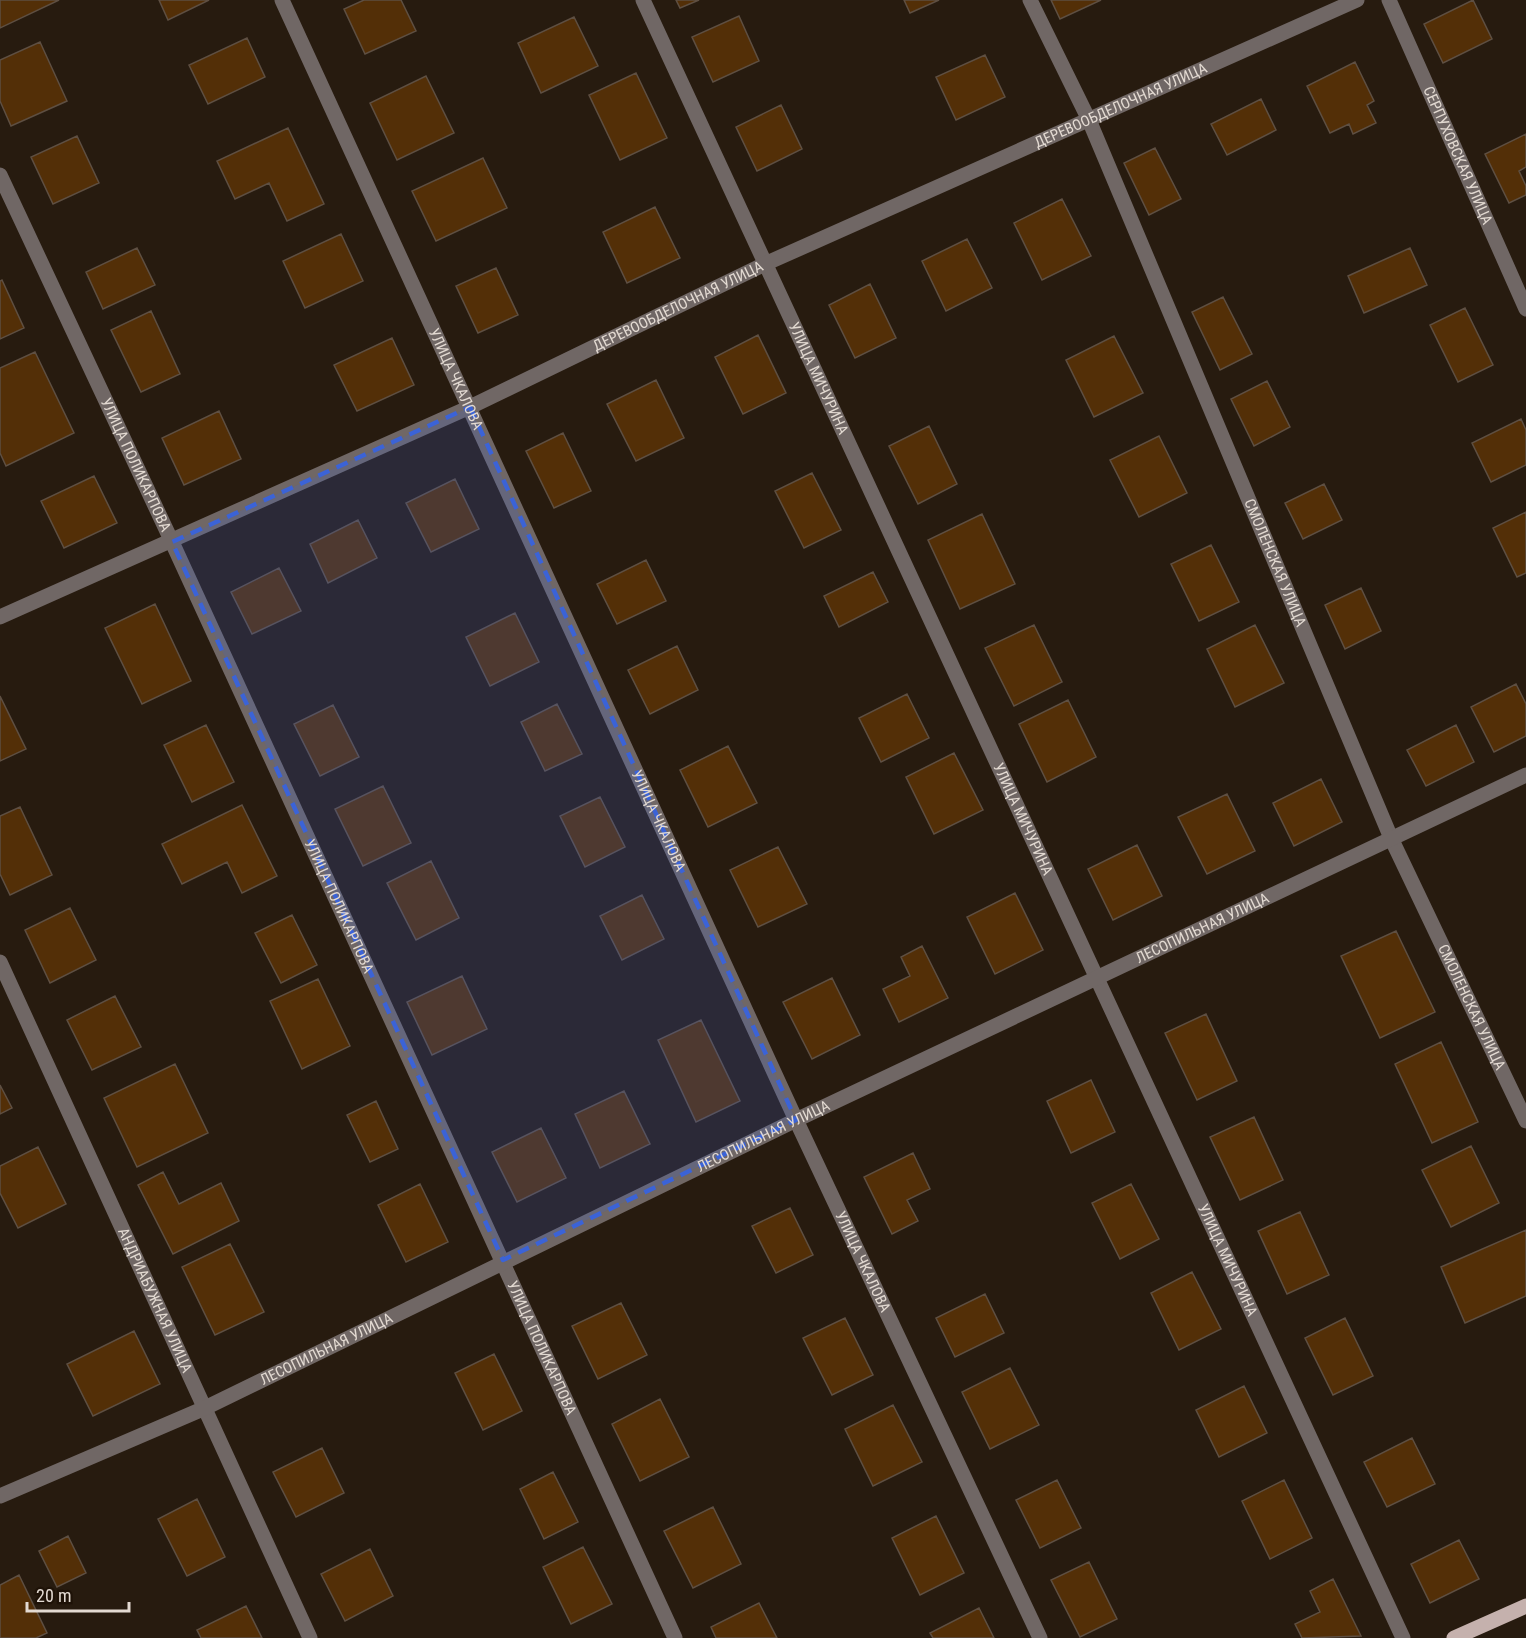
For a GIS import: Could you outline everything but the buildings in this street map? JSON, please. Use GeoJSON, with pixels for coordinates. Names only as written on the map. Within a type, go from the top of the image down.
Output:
{"type":"FeatureCollection","features":[{"type":"Feature","properties":{"kind":"main road"},"geometry":{"type":"LineString","coordinates":[[1454,1638],[1526,1606]]}},
{"type":"Feature","properties":{"kind":"street","name":"УЛИЦА ЧКАЛОВА"},"geometry":{"type":"LineString","coordinates":[[282,0],[796,1120],[1040,1638]]}},
{"type":"Feature","properties":{"kind":"street","name":"УЛИЦА МИЧУРИНА"},"geometry":{"type":"LineString","coordinates":[[643,0],[1404,1638]]}},
{"type":"Feature","properties":{"kind":"street","name":"СМОЛЕНСКАЯ УЛИЦА"},"geometry":{"type":"LineString","coordinates":[[1030,0],[1089,120],[1391,838],[1526,1120]]}},
{"type":"Feature","properties":{"kind":"street","name":"ДЕРЕВООБДЕЛОЧНАЯ УЛИЦА"},"geometry":{"type":"LineString","coordinates":[[0,617],[470,407],[767,263],[1357,0]]}},
{"type":"Feature","properties":{"kind":"street","name":"СЕРПУХОВСКАЯ УЛИЦА"},"geometry":{"type":"LineString","coordinates":[[1389,0],[1526,309]]}},
{"type":"Feature","properties":{"kind":"street","name":"УЛИЦА ПОЛИКАРПОВА"},"geometry":{"type":"LineString","coordinates":[[0,175],[172,542],[675,1638]]}},
{"type":"Feature","properties":{"kind":"street","name":"ЛЕСОПИЛЬНАЯ УЛИЦА"},"geometry":{"type":"LineString","coordinates":[[0,1496],[205,1408],[503,1260],[1526,775]]}},
{"type":"Feature","properties":{"kind":"street","name":"АНДРИАБУЖНАЯ УЛИЦА"},"geometry":{"type":"LineString","coordinates":[[0,962],[310,1638]]}},
{"type":"Feature","properties":{"kind":"highlighted area"},"geometry":{"type":"Polygon","coordinates":[[[470,407],[796,1120],[503,1260],[172,542],[470,407]]]}}]}
